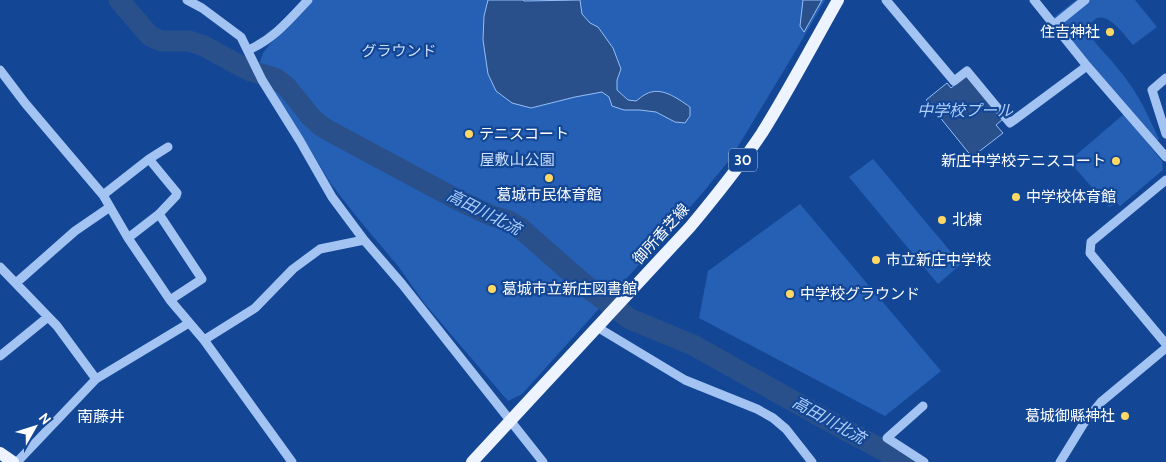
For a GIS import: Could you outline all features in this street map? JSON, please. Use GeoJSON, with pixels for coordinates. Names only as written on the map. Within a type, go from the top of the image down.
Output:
{"type":"FeatureCollection","features":[{"type":"Feature","properties":{"kind":"main road","name":"御所香芝線"},"geometry":{"type":"LineString","coordinates":[[472,462],[690,227],[716,196],[761,134],[838,0]]}},
{"type":"Feature","properties":{"kind":"main road"},"geometry":{"type":"LineString","coordinates":[[0,453],[13,462]]}},
{"type":"Feature","properties":{"kind":"street"},"geometry":{"type":"LineString","coordinates":[[187,0],[202,8],[241,37],[262,80],[332,197],[364,240],[408,291],[543,462]]}},
{"type":"Feature","properties":{"kind":"street"},"geometry":{"type":"LineString","coordinates":[[248,50],[265,42],[280,30],[308,0]]}},
{"type":"Feature","properties":{"kind":"street"},"geometry":{"type":"LineString","coordinates":[[886,0],[954,81],[966,71],[1010,122],[1087,66]]}},
{"type":"Feature","properties":{"kind":"street"},"geometry":{"type":"LineString","coordinates":[[1034,0],[1087,66],[1166,157]]}},
{"type":"Feature","properties":{"kind":"street"},"geometry":{"type":"LineString","coordinates":[[1054,25],[1085,0]]}},
{"type":"Feature","properties":{"kind":"street"},"geometry":{"type":"LineString","coordinates":[[0,70],[25,103],[103,195],[128,238],[170,300],[204,340],[290,459],[279,462]]}},
{"type":"Feature","properties":{"kind":"street"},"geometry":{"type":"LineString","coordinates":[[1166,78],[1152,90],[1166,134]]}},
{"type":"Feature","properties":{"kind":"street"},"geometry":{"type":"LineString","coordinates":[[103,195],[148,159],[168,147]]}},
{"type":"Feature","properties":{"kind":"street"},"geometry":{"type":"LineString","coordinates":[[128,238],[159,214],[177,193],[148,159]]}},
{"type":"Feature","properties":{"kind":"street"},"geometry":{"type":"LineString","coordinates":[[1060,462],[1084,423],[1101,402],[1166,346],[1090,253],[1091,242],[1166,180]]}},
{"type":"Feature","properties":{"kind":"street"},"geometry":{"type":"LineString","coordinates":[[16,283],[75,231],[110,207]]}},
{"type":"Feature","properties":{"kind":"street"},"geometry":{"type":"LineString","coordinates":[[159,214],[202,279],[170,300]]}},
{"type":"Feature","properties":{"kind":"street"},"geometry":{"type":"LineString","coordinates":[[204,340],[254,308],[293,269],[320,248],[364,240]]}},
{"type":"Feature","properties":{"kind":"street"},"geometry":{"type":"LineString","coordinates":[[0,266],[57,326],[96,379]]}},
{"type":"Feature","properties":{"kind":"street"},"geometry":{"type":"LineString","coordinates":[[0,356],[48,317]]}},
{"type":"Feature","properties":{"kind":"street"},"geometry":{"type":"LineString","coordinates":[[17,462],[96,379],[189,324]]}},
{"type":"Feature","properties":{"kind":"street"},"geometry":{"type":"LineString","coordinates":[[597,327],[685,380],[757,409],[773,418],[786,429],[812,462]]}},
{"type":"Feature","properties":{"kind":"street"},"geometry":{"type":"LineString","coordinates":[[923,406],[887,438],[924,462]]}},
{"type":"Feature","properties":{"kind":"green space","name":"屋敷山公園"},"geometry":{"type":"Polygon","coordinates":[[[313,0],[825,0],[731,158],[669,232],[522,394],[508,401],[425,304],[398,266],[331,184],[287,111],[255,65],[260,62],[263,53],[270,44],[313,0]]]}},
{"type":"Feature","properties":{"kind":"green space"},"geometry":{"type":"Polygon","coordinates":[[[1076,0],[1135,0],[1157,27],[1133,45],[1116,25],[1105,18],[1094,20],[1090,31],[1100,49],[1135,92],[1159,139],[1155,141],[1053,18],[1076,0]]]}},
{"type":"Feature","properties":{"kind":"green space","name":"新庄中学校テニスコート"},"geometry":{"type":"Polygon","coordinates":[[[1124,114],[1162,161],[1163,170],[1120,206],[1117,203],[1109,207],[1069,161],[1124,114]]]}},
{"type":"Feature","properties":{"kind":"green space"},"geometry":{"type":"Polygon","coordinates":[[[873,159],[961,264],[938,284],[849,177],[873,159]]]}},
{"type":"Feature","properties":{"kind":"green space","name":"中学校グラウンド"},"geometry":{"type":"Polygon","coordinates":[[[800,204],[941,371],[885,416],[699,318],[708,271],[800,204]]]}},
{"type":"Feature","properties":{"kind":"water"},"geometry":{"type":"Polygon","coordinates":[[[488,0],[580,0],[582,14],[590,23],[598,27],[613,48],[621,69],[617,80],[617,90],[628,100],[636,101],[652,92],[657,91],[669,94],[690,107],[690,116],[685,123],[675,122],[656,112],[624,110],[612,106],[609,97],[602,92],[531,108],[512,103],[496,91],[488,74],[483,40],[484,16],[488,0]]]}},
{"type":"Feature","properties":{"kind":"water"},"geometry":{"type":"Polygon","coordinates":[[[803,0],[822,0],[804,32],[800,26],[803,0]]]}},
{"type":"Feature","properties":{"kind":"water","name":"中学校プール"},"geometry":{"type":"Polygon","coordinates":[[[967,75],[1003,119],[996,125],[1003,133],[972,157],[926,100],[947,83],[951,88],[967,75]]]}},
{"type":"Feature","properties":{"kind":"waterway","name":"高田川北流"},"geometry":{"type":"LineString","coordinates":[[119,0],[150,36],[161,41],[189,41],[204,46],[251,71],[275,78],[286,86],[311,117],[321,126],[458,200],[519,227],[592,291],[630,319],[693,345],[905,462]]}},
{"type":"Feature","properties":{"kind":"place","name":"住吉神社"},"geometry":{"type":"Point","coordinates":[1110,32]}},
{"type":"Feature","properties":{"kind":"place","name":"テニスコート"},"geometry":{"type":"Point","coordinates":[469,134]}},
{"type":"Feature","properties":{"kind":"place","name":"新庄中学校テニスコート"},"geometry":{"type":"Point","coordinates":[1116,161]}},
{"type":"Feature","properties":{"kind":"place","name":"葛城市民体育館"},"geometry":{"type":"Point","coordinates":[549,178]}},
{"type":"Feature","properties":{"kind":"place","name":"中学校体育館"},"geometry":{"type":"Point","coordinates":[1016,197]}},
{"type":"Feature","properties":{"kind":"place","name":"北棟"},"geometry":{"type":"Point","coordinates":[942,220]}},
{"type":"Feature","properties":{"kind":"place","name":"市立新庄中学校"},"geometry":{"type":"Point","coordinates":[876,260]}},
{"type":"Feature","properties":{"kind":"place","name":"葛城市立新庄図書館"},"geometry":{"type":"Point","coordinates":[492,289]}},
{"type":"Feature","properties":{"kind":"place","name":"中学校グラウンド"},"geometry":{"type":"Point","coordinates":[790,294]}},
{"type":"Feature","properties":{"kind":"place","name":"葛城御縣神社"},"geometry":{"type":"Point","coordinates":[1125,416]}},
{"type":"Feature","properties":{"kind":"district","name":"南藤井"},"geometry":{"type":"Point","coordinates":[101,416]}},
{"type":"Feature","properties":{"kind":"park label","name":"グラウンド"},"geometry":{"type":"Point","coordinates":[399,51]}}]}
